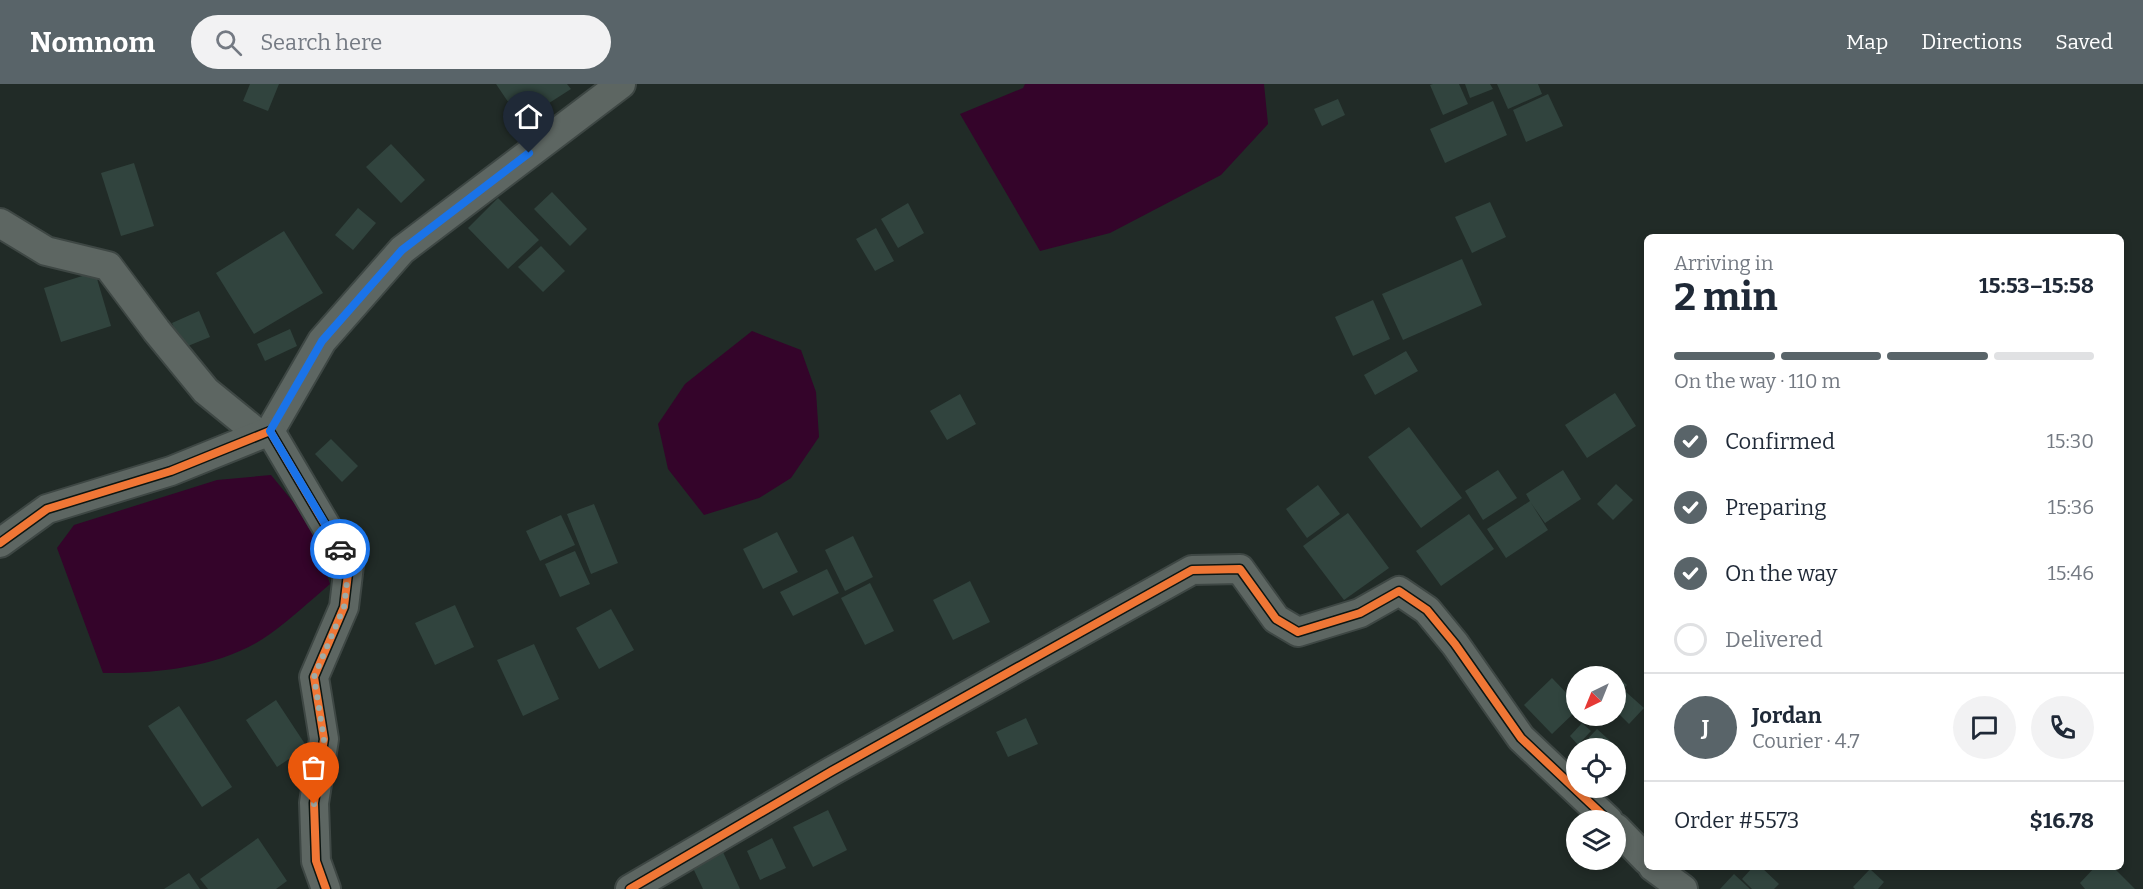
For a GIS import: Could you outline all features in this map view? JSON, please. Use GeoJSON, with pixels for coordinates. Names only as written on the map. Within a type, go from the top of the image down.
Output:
{"type":"FeatureCollection","features":[{"type":"Feature","properties":{"kind":"street"},"geometry":{"type":"LineString","coordinates":[[0,543],[47,509],[171,471],[265,433],[322,341],[402,250],[621,84]]}},
{"type":"Feature","properties":{"kind":"street"},"geometry":{"type":"LineString","coordinates":[[0,223],[46,251],[108,266],[206,391],[265,433],[349,565],[344,607],[314,677],[324,739],[314,804],[316,861],[326,889]]}},
{"type":"Feature","properties":{"kind":"street"},"geometry":{"type":"LineString","coordinates":[[630,889],[832,771],[1192,570],[1240,569],[1276,619],[1298,632],[1360,613],[1399,591],[1427,610],[1521,738],[1597,810]]}},
{"type":"Feature","properties":{"kind":"street"},"geometry":{"type":"LineString","coordinates":[[1626,838],[1644,857]]}},
{"type":"Feature","properties":{"kind":"street"},"geometry":{"type":"LineString","coordinates":[[1657,870],[1683,889]]}},
{"type":"Feature","properties":{"kind":"shaded area"},"geometry":{"type":"Polygon","coordinates":[[[1025,84],[1264,84],[1268,124],[1221,175],[1110,233],[1040,251],[960,114],[1023,88],[1025,84]]]}},
{"type":"Feature","properties":{"kind":"shaded area"},"geometry":{"type":"Polygon","coordinates":[[[752,331],[801,350],[816,392],[819,437],[791,478],[759,498],[704,515],[668,469],[658,424],[685,384],[752,331]]]}},
{"type":"Feature","properties":{"kind":"shaded area"},"geometry":{"type":"Polygon","coordinates":[[[271,475],[309,521],[330,584],[270,634],[233,654],[168,670],[103,673],[57,548],[74,525],[217,480],[271,475]]]}},
{"type":"Feature","properties":{"kind":"building"},"geometry":{"type":"Polygon","coordinates":[[[250,84],[279,84],[268,111],[243,101],[250,84]]]}},
{"type":"Feature","properties":{"kind":"building"},"geometry":{"type":"Polygon","coordinates":[[[496,84],[567,84],[571,89],[521,121],[496,84]]]}},
{"type":"Feature","properties":{"kind":"building"},"geometry":{"type":"Polygon","coordinates":[[[1459,84],[1468,104],[1443,115],[1430,85],[1459,84]]]}},
{"type":"Feature","properties":{"kind":"building"},"geometry":{"type":"Polygon","coordinates":[[[1465,84],[1490,84],[1493,89],[1470,98],[1465,84]]]}},
{"type":"Feature","properties":{"kind":"building"},"geometry":{"type":"Polygon","coordinates":[[[1497,84],[1538,84],[1542,94],[1508,109],[1497,84]]]}},
{"type":"Feature","properties":{"kind":"building"},"geometry":{"type":"Polygon","coordinates":[[[1548,94],[1563,126],[1526,142],[1513,110],[1548,94]]]}},
{"type":"Feature","properties":{"kind":"building"},"geometry":{"type":"Polygon","coordinates":[[[1338,99],[1345,115],[1322,126],[1314,109],[1338,99]]]}},
{"type":"Feature","properties":{"kind":"building"},"geometry":{"type":"Polygon","coordinates":[[[1493,101],[1507,135],[1445,163],[1430,129],[1493,101]]]}},
{"type":"Feature","properties":{"kind":"building"},"geometry":{"type":"Polygon","coordinates":[[[391,144],[425,180],[401,203],[366,167],[391,144]]]}},
{"type":"Feature","properties":{"kind":"building"},"geometry":{"type":"Polygon","coordinates":[[[134,163],[154,226],[121,236],[101,173],[134,163]]]}},
{"type":"Feature","properties":{"kind":"building"},"geometry":{"type":"Polygon","coordinates":[[[552,192],[587,229],[570,246],[534,209],[552,192]]]}},
{"type":"Feature","properties":{"kind":"building"},"geometry":{"type":"Polygon","coordinates":[[[498,198],[539,240],[508,269],[468,228],[498,198]]]}},
{"type":"Feature","properties":{"kind":"building"},"geometry":{"type":"Polygon","coordinates":[[[1490,202],[1506,237],[1472,253],[1455,217],[1490,202]]]}},
{"type":"Feature","properties":{"kind":"building"},"geometry":{"type":"Polygon","coordinates":[[[908,203],[924,233],[898,248],[881,219],[908,203]]]}},
{"type":"Feature","properties":{"kind":"building"},"geometry":{"type":"Polygon","coordinates":[[[358,208],[376,223],[353,250],[335,235],[358,208]]]}},
{"type":"Feature","properties":{"kind":"building"},"geometry":{"type":"Polygon","coordinates":[[[876,228],[894,261],[875,271],[856,239],[876,228]]]}},
{"type":"Feature","properties":{"kind":"building"},"geometry":{"type":"Polygon","coordinates":[[[284,231],[323,293],[254,334],[216,273],[284,231]]]}},
{"type":"Feature","properties":{"kind":"building"},"geometry":{"type":"Polygon","coordinates":[[[541,246],[565,271],[543,292],[518,267],[541,246]]]}},
{"type":"Feature","properties":{"kind":"building"},"geometry":{"type":"Polygon","coordinates":[[[1462,259],[1482,305],[1403,340],[1382,294],[1462,259]]]}},
{"type":"Feature","properties":{"kind":"building"},"geometry":{"type":"Polygon","coordinates":[[[95,272],[111,326],[61,342],[44,288],[95,272]]]}},
{"type":"Feature","properties":{"kind":"building"},"geometry":{"type":"Polygon","coordinates":[[[1373,300],[1390,339],[1353,356],[1335,317],[1373,300]]]}},
{"type":"Feature","properties":{"kind":"building"},"geometry":{"type":"Polygon","coordinates":[[[199,311],[210,337],[183,348],[172,323],[199,311]]]}},
{"type":"Feature","properties":{"kind":"building"},"geometry":{"type":"Polygon","coordinates":[[[290,329],[297,346],[265,361],[257,344],[290,329]]]}},
{"type":"Feature","properties":{"kind":"building"},"geometry":{"type":"Polygon","coordinates":[[[1406,351],[1418,371],[1375,395],[1364,375],[1406,351]]]}},
{"type":"Feature","properties":{"kind":"building"},"geometry":{"type":"Polygon","coordinates":[[[1615,393],[1636,426],[1587,458],[1565,425],[1615,393]]]}},
{"type":"Feature","properties":{"kind":"building"},"geometry":{"type":"Polygon","coordinates":[[[960,394],[976,424],[947,440],[930,411],[960,394]]]}},
{"type":"Feature","properties":{"kind":"building"},"geometry":{"type":"Polygon","coordinates":[[[1409,427],[1462,498],[1421,528],[1368,457],[1409,427]]]}},
{"type":"Feature","properties":{"kind":"building"},"geometry":{"type":"Polygon","coordinates":[[[331,439],[358,466],[342,482],[315,454],[331,439]]]}},
{"type":"Feature","properties":{"kind":"building"},"geometry":{"type":"Polygon","coordinates":[[[1498,470],[1517,498],[1483,520],[1465,491],[1498,470]]]}},
{"type":"Feature","properties":{"kind":"building"},"geometry":{"type":"Polygon","coordinates":[[[1563,470],[1581,499],[1545,523],[1531,503],[1548,530],[1506,558],[1487,529],[1530,501],[1526,494],[1563,470]]]}},
{"type":"Feature","properties":{"kind":"building"},"geometry":{"type":"Polygon","coordinates":[[[1616,484],[1633,500],[1613,520],[1597,504],[1616,484]]]}},
{"type":"Feature","properties":{"kind":"building"},"geometry":{"type":"Polygon","coordinates":[[[1318,485],[1340,514],[1307,538],[1286,509],[1318,485]]]}},
{"type":"Feature","properties":{"kind":"building"},"geometry":{"type":"Polygon","coordinates":[[[594,504],[618,563],[591,574],[567,514],[594,504]]]}},
{"type":"Feature","properties":{"kind":"building"},"geometry":{"type":"Polygon","coordinates":[[[1348,513],[1389,568],[1344,600],[1303,546],[1348,513]]]}},
{"type":"Feature","properties":{"kind":"building"},"geometry":{"type":"Polygon","coordinates":[[[1469,514],[1494,549],[1441,586],[1416,551],[1469,514]]]}},
{"type":"Feature","properties":{"kind":"building"},"geometry":{"type":"Polygon","coordinates":[[[561,515],[575,545],[540,561],[526,531],[561,515]]]}},
{"type":"Feature","properties":{"kind":"building"},"geometry":{"type":"Polygon","coordinates":[[[777,532],[798,572],[763,589],[743,549],[777,532]]]}},
{"type":"Feature","properties":{"kind":"building"},"geometry":{"type":"Polygon","coordinates":[[[853,536],[873,577],[845,591],[825,550],[853,536]]]}},
{"type":"Feature","properties":{"kind":"building"},"geometry":{"type":"Polygon","coordinates":[[[575,551],[590,584],[560,597],[545,564],[575,551]]]}},
{"type":"Feature","properties":{"kind":"building"},"geometry":{"type":"Polygon","coordinates":[[[827,569],[839,593],[793,616],[780,592],[827,569]]]}},
{"type":"Feature","properties":{"kind":"building"},"geometry":{"type":"Polygon","coordinates":[[[970,581],[990,622],[953,640],[933,600],[970,581]]]}},
{"type":"Feature","properties":{"kind":"building"},"geometry":{"type":"Polygon","coordinates":[[[870,583],[894,631],[865,645],[841,598],[870,583]]]}},
{"type":"Feature","properties":{"kind":"building"},"geometry":{"type":"Polygon","coordinates":[[[455,605],[474,647],[435,665],[415,623],[455,605]]]}},
{"type":"Feature","properties":{"kind":"building"},"geometry":{"type":"Polygon","coordinates":[[[611,609],[634,650],[599,669],[576,628],[611,609]]]}},
{"type":"Feature","properties":{"kind":"building"},"geometry":{"type":"Polygon","coordinates":[[[534,644],[559,699],[523,716],[497,660],[534,644]]]}},
{"type":"Feature","properties":{"kind":"building"},"geometry":{"type":"Polygon","coordinates":[[[1552,678],[1566,693],[1566,721],[1552,734],[1524,705],[1552,678]]]}},
{"type":"Feature","properties":{"kind":"building"},"geometry":{"type":"Polygon","coordinates":[[[1626,692],[1644,708],[1629,724],[1626,721],[1626,692]]]}},
{"type":"Feature","properties":{"kind":"building"},"geometry":{"type":"Polygon","coordinates":[[[276,700],[307,747],[277,767],[246,720],[276,700]]]}},
{"type":"Feature","properties":{"kind":"building"},"geometry":{"type":"Polygon","coordinates":[[[179,706],[232,787],[202,807],[148,726],[179,706]]]}},
{"type":"Feature","properties":{"kind":"building"},"geometry":{"type":"Polygon","coordinates":[[[1026,718],[1038,744],[1008,757],[996,732],[1026,718]]]}},
{"type":"Feature","properties":{"kind":"building"},"geometry":{"type":"Polygon","coordinates":[[[1579,726],[1585,726],[1591,731],[1584,738],[1570,736],[1579,726]]]}},
{"type":"Feature","properties":{"kind":"building"},"geometry":{"type":"Polygon","coordinates":[[[1597,729],[1607,738],[1588,738],[1597,729]]]}},
{"type":"Feature","properties":{"kind":"building"},"geometry":{"type":"Polygon","coordinates":[[[828,810],[847,850],[813,867],[793,827],[828,810]]]}},
{"type":"Feature","properties":{"kind":"building"},"geometry":{"type":"Polygon","coordinates":[[[258,838],[287,881],[276,889],[208,889],[200,879],[258,838]]]}},
{"type":"Feature","properties":{"kind":"building"},"geometry":{"type":"Polygon","coordinates":[[[772,838],[786,868],[760,880],[747,851],[772,838]]]}},
{"type":"Feature","properties":{"kind":"building"},"geometry":{"type":"Polygon","coordinates":[[[723,852],[740,889],[703,889],[692,866],[723,852]]]}},
{"type":"Feature","properties":{"kind":"building"},"geometry":{"type":"Polygon","coordinates":[[[1750,870],[1764,870],[1779,884],[1774,889],[1752,889],[1742,879],[1750,870]]]}},
{"type":"Feature","properties":{"kind":"building"},"geometry":{"type":"Polygon","coordinates":[[[1869,870],[1884,882],[1878,889],[1855,889],[1853,887],[1869,870]]]}},
{"type":"Feature","properties":{"kind":"building"},"geometry":{"type":"Polygon","coordinates":[[[2092,870],[2116,870],[2135,889],[2085,889],[2080,883],[2092,870]]]}},
{"type":"Feature","properties":{"kind":"building"},"geometry":{"type":"Polygon","coordinates":[[[189,873],[200,889],[164,889],[189,873]]]}},
{"type":"Feature","properties":{"kind":"building"},"geometry":{"type":"Polygon","coordinates":[[[1734,874],[1750,889],[1720,889],[1734,874]]]}},
{"type":"Feature","properties":{"kind":"cycle path"},"geometry":{"type":"LineString","coordinates":[[0,543],[47,509],[171,471],[270,431],[349,565],[344,607],[314,677],[324,739],[314,803],[316,861],[326,889]]}},
{"type":"Feature","properties":{"kind":"cycle path"},"geometry":{"type":"LineString","coordinates":[[630,889],[832,771],[1192,570],[1240,569],[1276,619],[1298,632],[1360,613],[1399,591],[1427,610],[1455,644],[1521,738],[1597,810]]}},
{"type":"Feature","properties":{"kind":"way so far"},"geometry":{"type":"LineString","coordinates":[[314,804],[324,739],[314,677],[344,607],[349,565],[340,549]]}},
{"type":"Feature","properties":{"kind":"route"},"geometry":{"type":"LineString","coordinates":[[340,549],[270,431],[322,341],[402,250],[529,153]]}}]}
